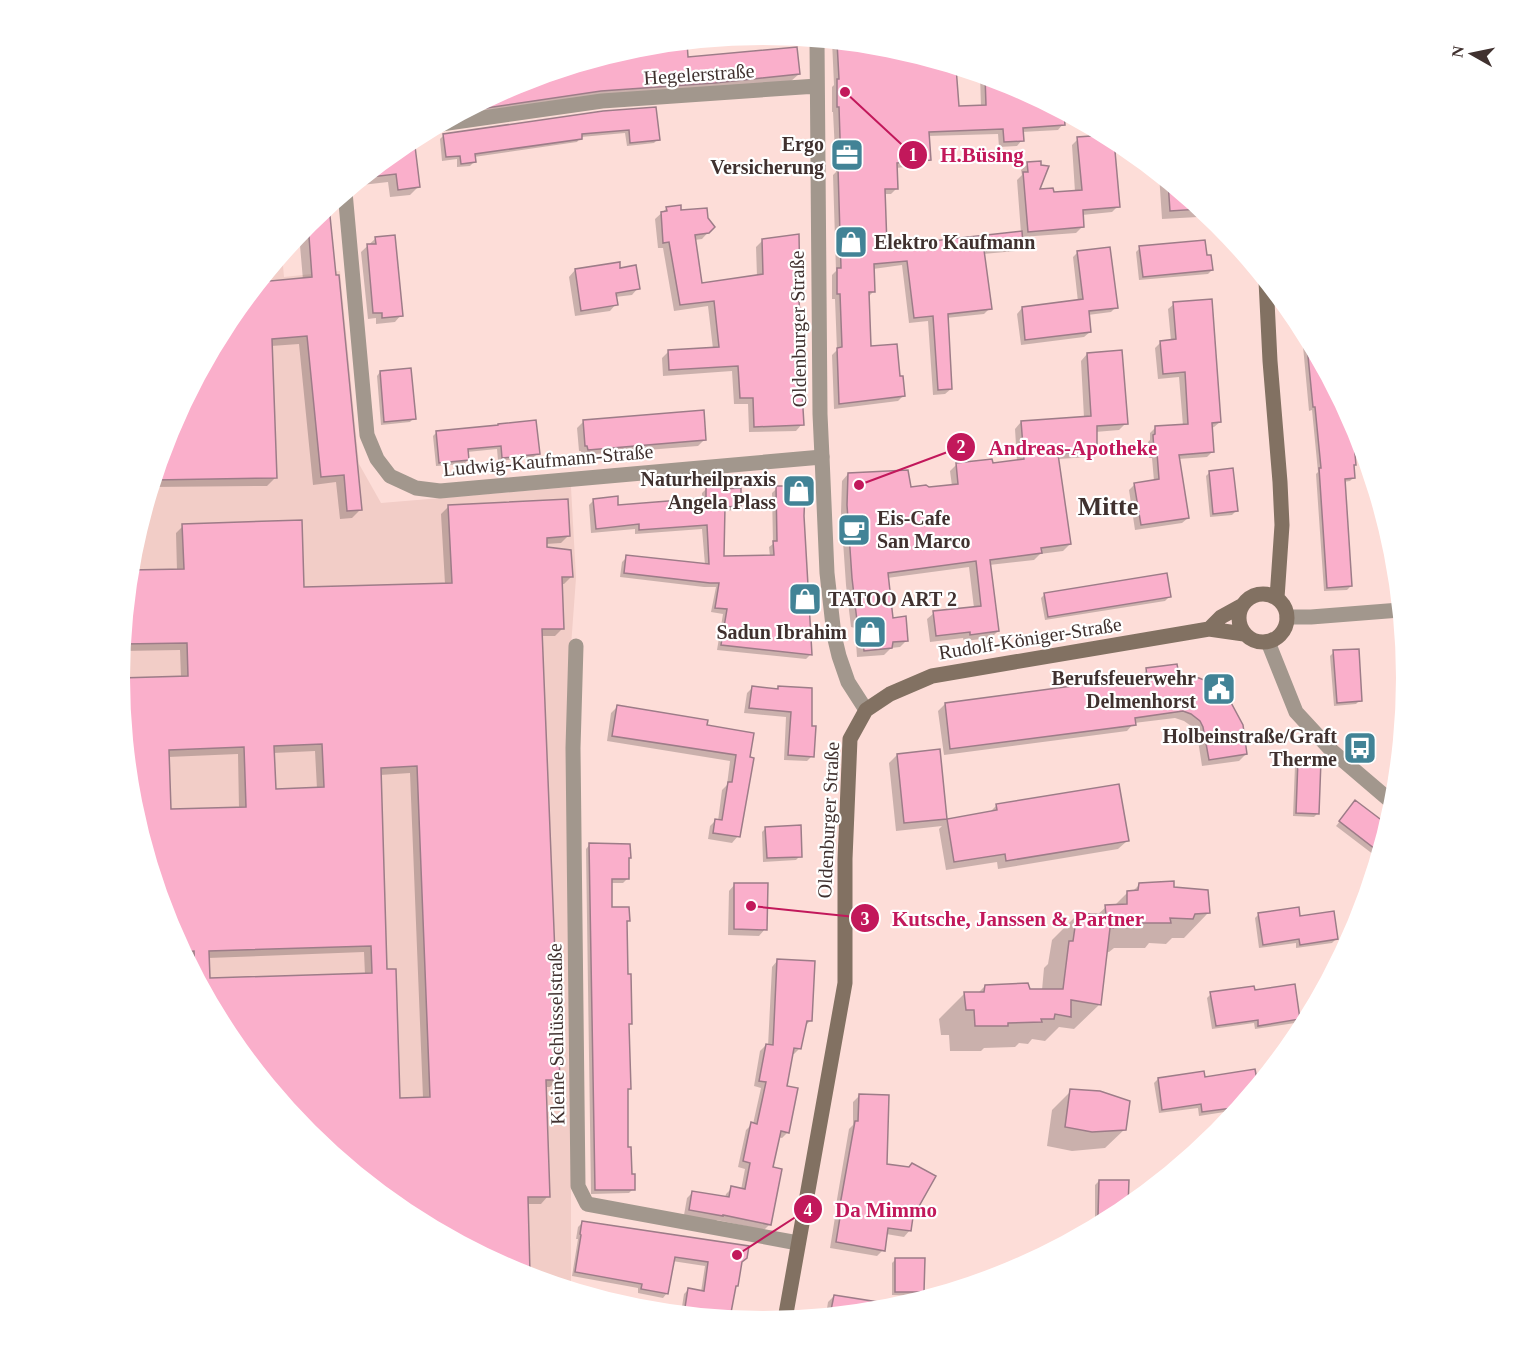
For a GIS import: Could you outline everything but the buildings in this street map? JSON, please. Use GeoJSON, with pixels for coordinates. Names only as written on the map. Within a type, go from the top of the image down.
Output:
{"type":"FeatureCollection","features":[{"type":"Feature","properties":{"kind":"main road"},"geometry":{"type":"LineString","coordinates":[[1267,295],[1282,525],[1277,598]]}},
{"type":"Feature","properties":{"kind":"main road"},"geometry":{"type":"LineString","coordinates":[[1268,642],[1276,639],[1283,632],[1287,617],[1286,609],[1277,598],[1262,593],[1279,552]]}},
{"type":"Feature","properties":{"kind":"main road","name":"Rudolf-Königer-Straße"},"geometry":{"type":"LineString","coordinates":[[1209,629],[1221,617],[1241,606],[1252,596],[1262,593]]}},
{"type":"Feature","properties":{"kind":"main road"},"geometry":{"type":"LineString","coordinates":[[1241,606],[1238,614],[1244,634]]}},
{"type":"Feature","properties":{"kind":"main road","name":"Rudolf-Königer-Straße"},"geometry":{"type":"LineString","coordinates":[[866,710],[890,694],[932,676],[1209,629],[1244,634],[1253,640],[1268,642]]}},
{"type":"Feature","properties":{"kind":"main road","name":"Oldenburger Straße"},"geometry":{"type":"LineString","coordinates":[[786,1310],[845,983],[845,859],[849,739],[866,710]]}},
{"type":"Feature","properties":{"kind":"street","name":"Oldenburger Straße"},"geometry":{"type":"LineString","coordinates":[[817,47],[820,414],[827,573],[834,635],[839,656],[848,682],[866,710]]}},
{"type":"Feature","properties":{"kind":"street","name":"Hegelerstraße"},"geometry":{"type":"LineString","coordinates":[[463,121],[602,101],[817,86]]}},
{"type":"Feature","properties":{"kind":"street","name":"Ludwig-Kaufmann-Straße"},"geometry":{"type":"LineString","coordinates":[[346,202],[367,435],[377,459],[390,476],[416,488],[440,491],[822,457]]}},
{"type":"Feature","properties":{"kind":"street"},"geometry":{"type":"LineString","coordinates":[[1287,617],[1392,610]]}},
{"type":"Feature","properties":{"kind":"street"},"geometry":{"type":"LineString","coordinates":[[1268,642],[1296,712],[1332,751],[1385,796]]}},
{"type":"Feature","properties":{"kind":"street","name":"Kleine Schlüsselstraße"},"geometry":{"type":"LineString","coordinates":[[576,646],[573,748],[578,1186],[587,1204],[798,1243]]}},
{"type":"Feature","properties":{"kind":"shaded area"},"geometry":{"type":"Polygon","coordinates":[[[283,266],[284,277],[340,271],[359,464],[381,503],[571,487],[576,578],[571,646],[571,1280],[521,1263],[446,1226],[378,1180],[315,1126],[261,1063],[215,994],[178,920],[152,842],[135,761],[131,719],[131,637],[142,555],[164,475],[195,398],[237,326],[283,266]]]}},
{"type":"Feature","properties":{"kind":"place","name":"H.Büsing"},"geometry":{"type":"Point","coordinates":[845,92]}},
{"type":"Feature","properties":{"kind":"place","name":"Ergo Versicherung"},"geometry":{"type":"Point","coordinates":[847,155]}},
{"type":"Feature","properties":{"kind":"place","name":"Elektro Kaufmann"},"geometry":{"type":"Point","coordinates":[851,242]}},
{"type":"Feature","properties":{"kind":"place","name":"Andreas-Apotheke"},"geometry":{"type":"Point","coordinates":[859,485]}},
{"type":"Feature","properties":{"kind":"place","name":"Naturheilpraxis Angela Plass"},"geometry":{"type":"Point","coordinates":[799,491]}},
{"type":"Feature","properties":{"kind":"place","name":"Eis-Cafe San Marco"},"geometry":{"type":"Point","coordinates":[854,530]}},
{"type":"Feature","properties":{"kind":"place","name":"TATOO ART 2"},"geometry":{"type":"Point","coordinates":[805,599]}},
{"type":"Feature","properties":{"kind":"place","name":"Sadun Ibrahim"},"geometry":{"type":"Point","coordinates":[870,632]}},
{"type":"Feature","properties":{"kind":"place","name":"Berufsfeuerwehr Delmenhorst"},"geometry":{"type":"Point","coordinates":[1219,689]}},
{"type":"Feature","properties":{"kind":"place","name":"Holbeinstraße/Graft Therme"},"geometry":{"type":"Point","coordinates":[1360,748]}},
{"type":"Feature","properties":{"kind":"place","name":"Kutsche, Janssen & Partner"},"geometry":{"type":"Point","coordinates":[751,906]}},
{"type":"Feature","properties":{"kind":"place","name":"Da Mimmo"},"geometry":{"type":"Point","coordinates":[737,1255]}},
{"type":"Feature","properties":{"kind":"district","name":"Mitte"},"geometry":{"type":"Point","coordinates":[1108,506]}}]}
